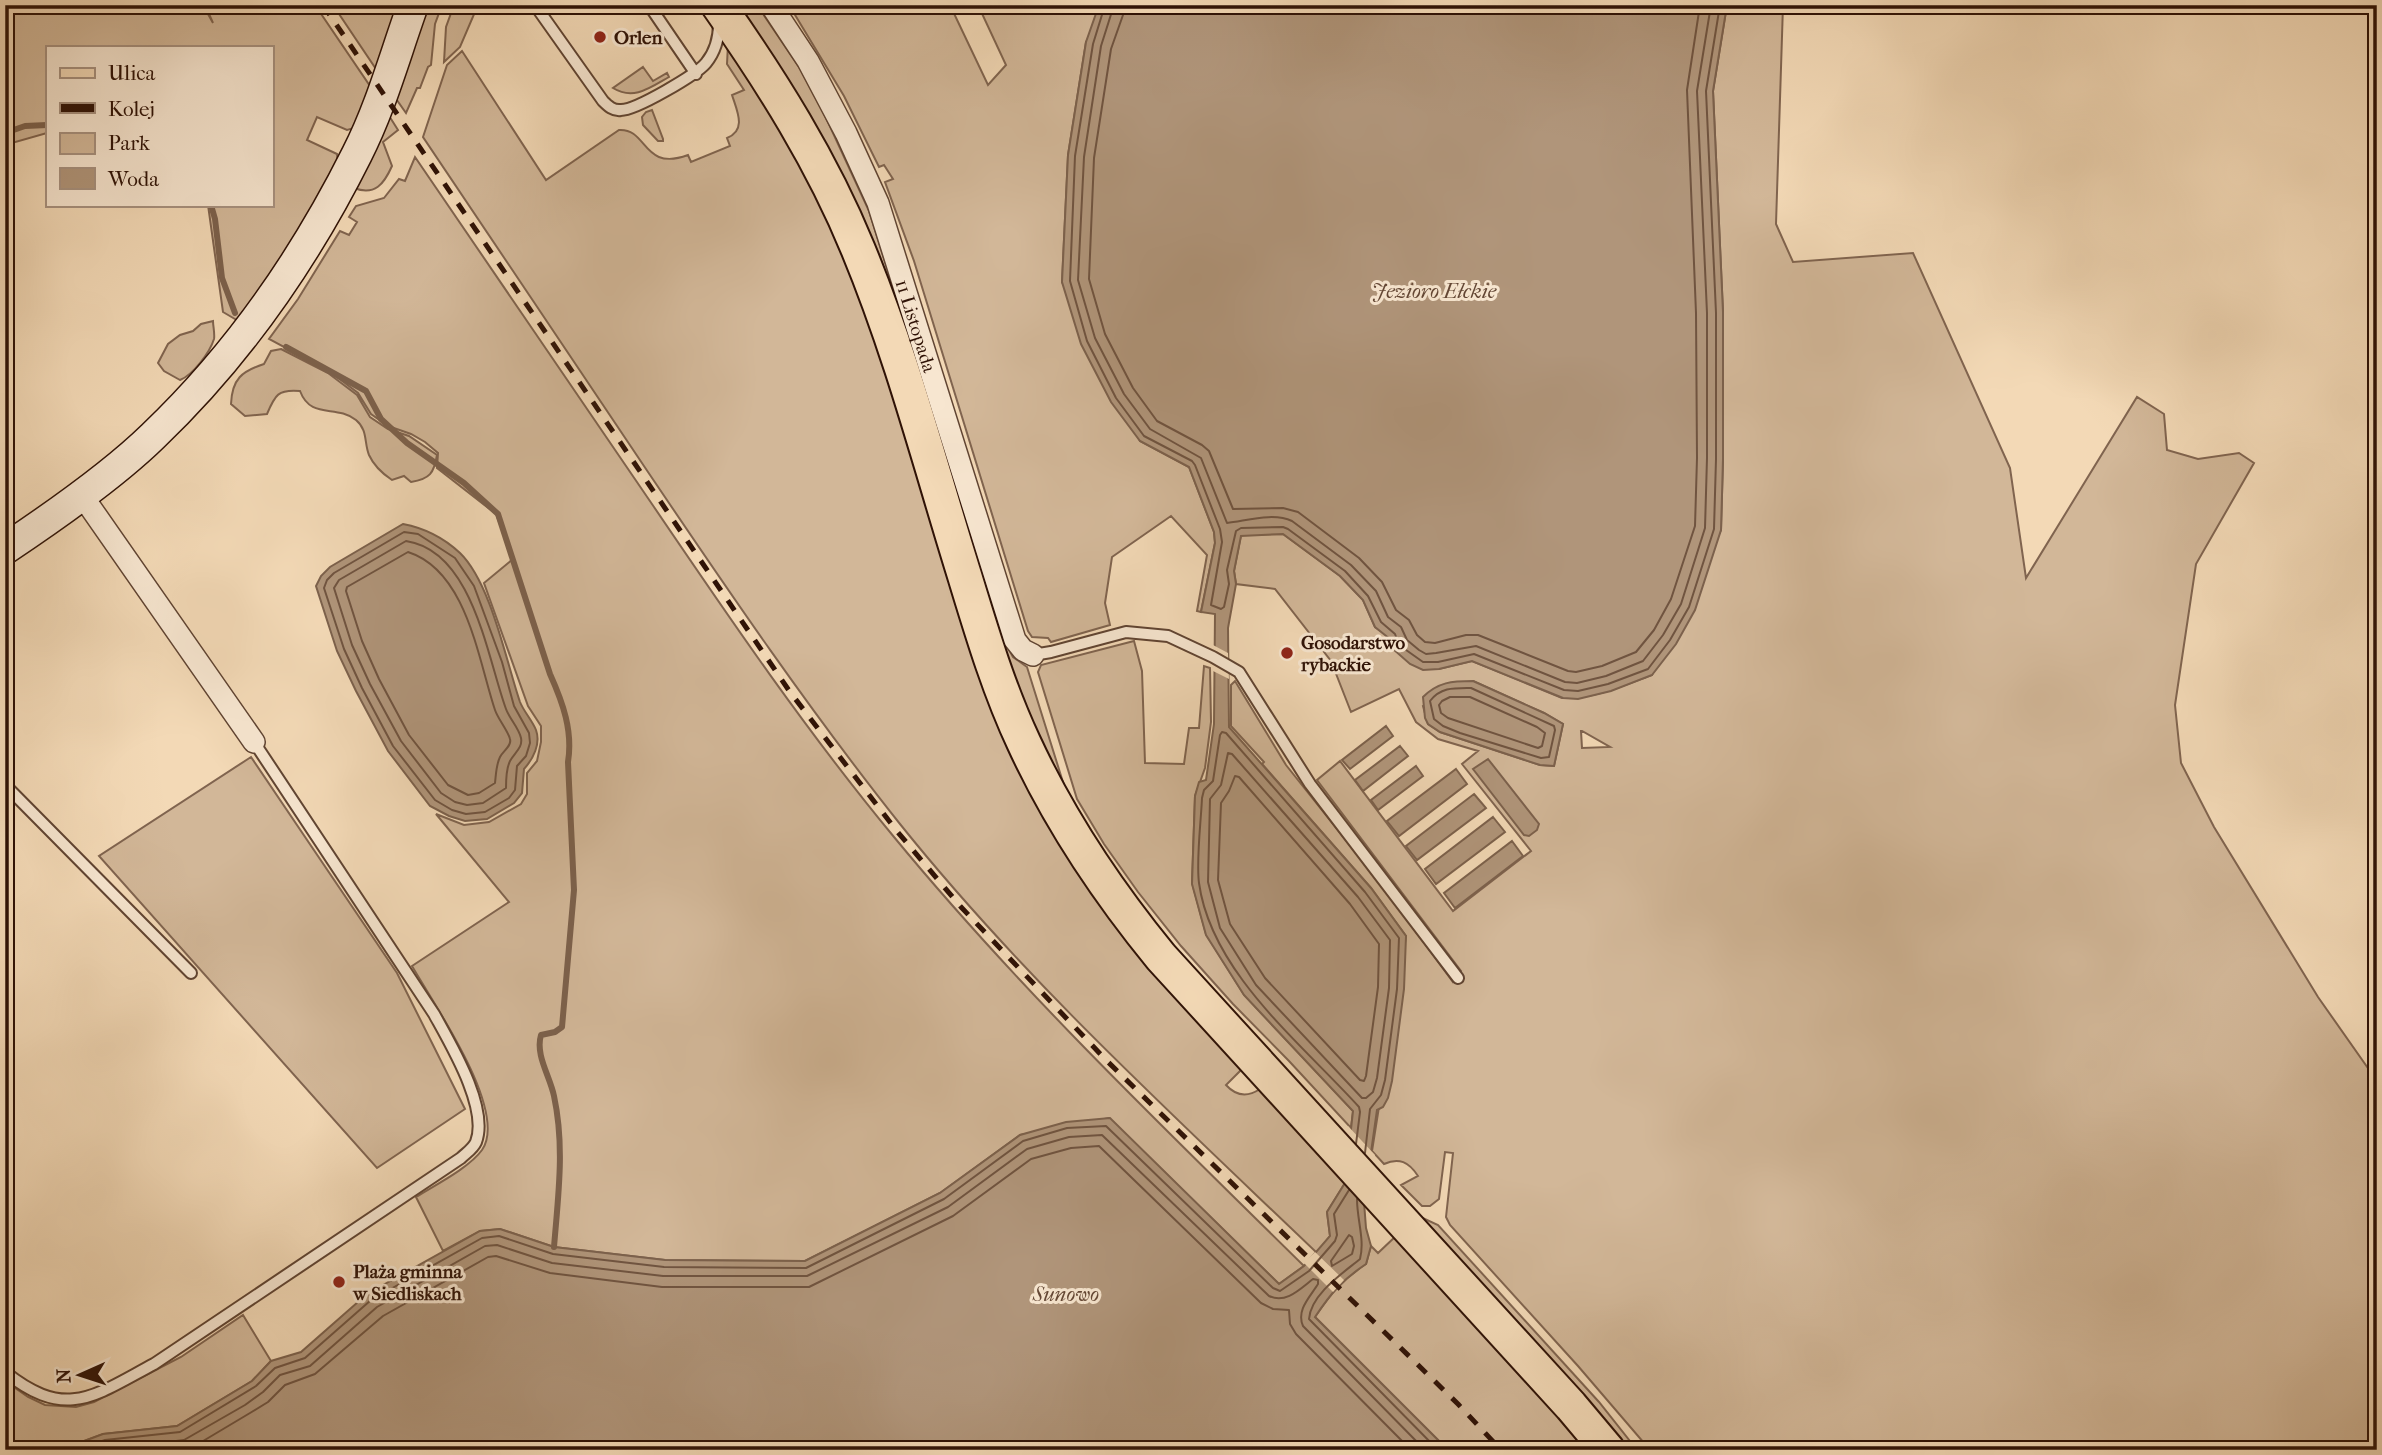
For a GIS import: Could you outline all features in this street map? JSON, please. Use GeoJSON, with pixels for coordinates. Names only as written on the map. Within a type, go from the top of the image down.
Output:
{"type":"FeatureCollection","features":[{"type":"Feature","properties":{"kind":"main road"},"geometry":{"type":"LineString","coordinates":[[5,549],[152,438],[200,388],[254,323],[314,233],[358,152],[382,94],[412,5]]}},
{"type":"Feature","properties":{"kind":"main road"},"geometry":{"type":"LineString","coordinates":[[719,6],[770,80],[808,144],[858,249],[893,346],[995,670],[1023,741],[1077,842],[1128,916],[1175,973],[1571,1406],[1608,1450]]}},
{"type":"Feature","properties":{"kind":"street","name":"11 Listopada"},"geometry":{"type":"LineString","coordinates":[[771,5],[808,61],[840,121],[877,203],[1015,640],[1023,650],[1033,655]]}},
{"type":"Feature","properties":{"kind":"street"},"geometry":{"type":"LineString","coordinates":[[81,494],[254,742]]}},
{"type":"Feature","properties":{"kind":"lane"},"geometry":{"type":"LineString","coordinates":[[536,5],[603,101],[618,111],[636,106],[696,74],[708,62],[716,47],[719,6]]}},
{"type":"Feature","properties":{"kind":"lane"},"geometry":{"type":"LineString","coordinates":[[649,5],[696,74]]}},
{"type":"Feature","properties":{"kind":"lane"},"geometry":{"type":"LineString","coordinates":[[1033,655],[1126,632],[1168,636],[1239,672],[1310,784],[1458,978]]}},
{"type":"Feature","properties":{"kind":"lane"},"geometry":{"type":"LineString","coordinates":[[5,1372],[48,1398],[69,1400],[90,1397],[111,1387],[154,1364],[461,1158],[474,1146],[480,1128],[479,1112],[456,1055],[435,1014],[254,742]]}},
{"type":"Feature","properties":{"kind":"lane"},"geometry":{"type":"LineString","coordinates":[[5,785],[191,973]]}},
{"type":"Feature","properties":{"kind":"green space"},"geometry":{"type":"Polygon","coordinates":[[[5,5],[203,5],[213,23],[205,5],[315,5],[372,89],[358,127],[347,130],[317,117],[307,140],[337,154],[338,169],[240,322],[223,312],[208,206],[273,206],[273,46],[46,46],[46,133],[5,145],[5,5]]]}},
{"type":"Feature","properties":{"kind":"green space"},"geometry":{"type":"Polygon","coordinates":[[[333,5],[401,5],[378,72],[333,5]]]}},
{"type":"Feature","properties":{"kind":"green space"},"geometry":{"type":"Polygon","coordinates":[[[423,5],[442,5],[435,24],[431,65],[406,113],[392,93],[423,5]]]}},
{"type":"Feature","properties":{"kind":"green space"},"geometry":{"type":"Polygon","coordinates":[[[454,5],[478,5],[460,47],[444,62],[446,27],[454,5]]]}},
{"type":"Feature","properties":{"kind":"green space"},"geometry":{"type":"Polygon","coordinates":[[[734,5],[757,5],[801,70],[869,211],[1007,646],[1013,657],[1027,667],[1067,795],[1024,712],[919,387],[734,5]]]}},
{"type":"Feature","properties":{"kind":"green space"},"geometry":{"type":"Polygon","coordinates":[[[789,5],[950,5],[988,85],[1006,65],[978,5],[1114,5],[1086,42],[1068,155],[1062,282],[1140,441],[1189,467],[1214,532],[1215,543],[1201,612],[1197,611],[1207,555],[1171,516],[1112,557],[1105,603],[1110,625],[1051,642],[1048,638],[1032,637],[914,261],[885,182],[893,179],[884,165],[879,167],[844,96],[789,5]]]}},
{"type":"Feature","properties":{"kind":"green space"},"geometry":{"type":"Polygon","coordinates":[[[1727,5],[1783,5],[1776,224],[1793,262],[1913,253],[2010,468],[2026,578],[2137,397],[2164,414],[2167,450],[2198,459],[2239,453],[2254,463],[2196,564],[2175,705],[2181,763],[2214,827],[2318,997],[2377,1081],[2377,1450],[1650,1450],[1450,1225],[1446,1217],[1453,1153],[1445,1152],[1439,1199],[1430,1206],[1422,1206],[1401,1185],[1418,1176],[1411,1167],[1399,1161],[1384,1164],[1372,1151],[1406,936],[1371,888],[1231,726],[1231,685],[1235,681],[1286,765],[1380,883],[1453,982],[1461,971],[1317,780],[1340,761],[1453,911],[1531,851],[1462,764],[1478,751],[1438,739],[1416,722],[1399,689],[1351,712],[1331,661],[1275,589],[1236,584],[1234,571],[1241,535],[1283,534],[1340,576],[1363,600],[1375,627],[1439,669],[1472,661],[1562,698],[1597,694],[1652,675],[1721,530],[1723,312],[1713,91],[1727,5]],[[1473,681],[1423,706],[1428,724],[1440,732],[1540,765],[1554,766],[1563,724],[1473,681]],[[1582,731],[1582,748],[1610,747],[1582,731]]]}},
{"type":"Feature","properties":{"kind":"green space"},"geometry":{"type":"Polygon","coordinates":[[[728,44],[768,103],[836,232],[880,348],[977,666],[1242,1069],[1226,1085],[1242,1094],[1260,1089],[1345,1183],[1327,1212],[1330,1236],[1317,1253],[1049,992],[948,882],[900,824],[802,695],[740,606],[423,137],[447,65],[462,51],[546,180],[619,130],[636,135],[647,148],[662,158],[673,159],[688,155],[691,162],[730,146],[727,138],[733,135],[739,125],[732,95],[744,90],[727,64],[728,44]]]}},
{"type":"Feature","properties":{"kind":"green space"},"geometry":{"type":"Polygon","coordinates":[[[643,67],[653,81],[667,73],[669,77],[635,93],[621,92],[613,88],[643,67]]]}},
{"type":"Feature","properties":{"kind":"green space"},"geometry":{"type":"Polygon","coordinates":[[[652,110],[663,141],[658,141],[643,125],[642,117],[652,110]]]}},
{"type":"Feature","properties":{"kind":"green space"},"geometry":{"type":"Polygon","coordinates":[[[386,111],[398,130],[383,142],[392,166],[378,187],[368,190],[354,188],[386,111]]]}},
{"type":"Feature","properties":{"kind":"green space"},"geometry":{"type":"Polygon","coordinates":[[[415,157],[740,633],[800,716],[894,837],[991,949],[1042,1003],[1304,1266],[1279,1284],[1109,1118],[1020,1135],[940,1193],[805,1261],[665,1260],[554,1247],[500,1229],[480,1231],[443,1251],[416,1197],[476,1157],[482,1150],[488,1132],[485,1110],[465,1057],[412,966],[509,902],[436,814],[464,825],[489,822],[521,804],[527,794],[527,773],[537,761],[541,726],[528,706],[484,583],[513,559],[496,514],[437,468],[438,453],[425,442],[388,426],[371,414],[358,393],[329,371],[269,339],[298,299],[340,231],[349,235],[357,222],[349,217],[356,206],[384,198],[399,179],[405,181],[415,157]]]}},
{"type":"Feature","properties":{"kind":"green space"},"geometry":{"type":"Polygon","coordinates":[[[213,321],[214,339],[195,368],[180,380],[164,371],[158,363],[168,344],[201,324],[213,321]]]}},
{"type":"Feature","properties":{"kind":"green space"},"geometry":{"type":"Polygon","coordinates":[[[281,349],[328,373],[357,395],[370,417],[388,429],[409,436],[437,455],[430,474],[411,482],[404,476],[392,480],[371,459],[364,432],[356,420],[348,415],[311,406],[300,391],[282,392],[272,402],[267,414],[245,416],[231,404],[236,382],[244,373],[264,364],[271,351],[281,349]]]}},
{"type":"Feature","properties":{"kind":"green space"},"geometry":{"type":"Polygon","coordinates":[[[1134,641],[1142,671],[1145,763],[1184,764],[1189,728],[1199,728],[1204,666],[1210,668],[1211,722],[1205,768],[1195,796],[1192,883],[1206,934],[1244,995],[1353,1111],[1351,1128],[1181,946],[1104,844],[1077,799],[1038,672],[1041,665],[1134,641]]]}},
{"type":"Feature","properties":{"kind":"green space"},"geometry":{"type":"Polygon","coordinates":[[[251,757],[397,973],[465,1109],[377,1168],[99,856],[251,757]]]}},
{"type":"Feature","properties":{"kind":"green space"},"geometry":{"type":"Polygon","coordinates":[[[1414,1214],[1438,1225],[1599,1402],[1637,1450],[1623,1450],[1414,1214]]]}},
{"type":"Feature","properties":{"kind":"green space"},"geometry":{"type":"Polygon","coordinates":[[[1397,1235],[1589,1450],[1448,1450],[1315,1317],[1338,1288],[1366,1264],[1371,1246],[1378,1253],[1397,1235]]]}},
{"type":"Feature","properties":{"kind":"green space"},"geometry":{"type":"Polygon","coordinates":[[[243,1315],[271,1361],[252,1381],[177,1426],[103,1434],[60,1450],[5,1450],[5,1381],[45,1405],[76,1407],[94,1402],[181,1357],[243,1315]]]}},
{"type":"Feature","properties":{"kind":"water"},"geometry":{"type":"Polygon","coordinates":[[[1099,5],[1727,5],[1713,91],[1723,312],[1721,530],[1695,610],[1676,644],[1652,675],[1611,691],[1578,699],[1563,698],[1472,661],[1423,670],[1410,664],[1393,649],[1390,639],[1375,627],[1363,600],[1340,576],[1283,534],[1241,536],[1234,571],[1236,584],[1228,628],[1229,727],[1371,888],[1406,936],[1404,989],[1392,1081],[1388,1098],[1383,1107],[1377,1110],[1364,1202],[1366,1228],[1371,1246],[1366,1264],[1338,1288],[1315,1317],[1448,1450],[60,1450],[103,1434],[177,1426],[252,1381],[271,1361],[301,1352],[367,1294],[480,1231],[500,1229],[554,1247],[665,1260],[805,1261],[940,1193],[1020,1135],[1066,1122],[1110,1118],[1279,1284],[1304,1266],[1330,1236],[1327,1212],[1345,1183],[1353,1111],[1244,995],[1206,935],[1192,884],[1195,796],[1199,782],[1206,780],[1214,724],[1215,614],[1201,612],[1215,543],[1214,532],[1189,467],[1140,441],[1111,402],[1081,344],[1062,282],[1068,155],[1086,42],[1099,5]]]}},
{"type":"Feature","properties":{"kind":"water"},"geometry":{"type":"Polygon","coordinates":[[[403,524],[440,538],[460,553],[471,566],[489,603],[520,702],[536,730],[537,746],[524,769],[522,793],[514,803],[487,819],[465,821],[430,806],[388,751],[337,651],[316,586],[330,567],[403,524]]]}},
{"type":"Feature","properties":{"kind":"water"},"geometry":{"type":"Polygon","coordinates":[[[1473,681],[1563,724],[1554,766],[1540,765],[1440,732],[1428,724],[1423,697],[1446,683],[1473,681]]]}},
{"type":"Feature","properties":{"kind":"water"},"geometry":{"type":"Polygon","coordinates":[[[1386,726],[1393,736],[1350,769],[1342,760],[1386,726]]]}},
{"type":"Feature","properties":{"kind":"water"},"geometry":{"type":"Polygon","coordinates":[[[1400,746],[1408,756],[1363,791],[1355,780],[1400,746]]]}},
{"type":"Feature","properties":{"kind":"water"},"geometry":{"type":"Polygon","coordinates":[[[1488,759],[1539,824],[1537,830],[1529,836],[1524,835],[1473,769],[1488,759]]]}},
{"type":"Feature","properties":{"kind":"water"},"geometry":{"type":"Polygon","coordinates":[[[1416,766],[1423,776],[1378,810],[1371,800],[1416,766]]]}},
{"type":"Feature","properties":{"kind":"water"},"geometry":{"type":"Polygon","coordinates":[[[1456,769],[1467,784],[1399,836],[1387,821],[1456,769]]]}},
{"type":"Feature","properties":{"kind":"water"},"geometry":{"type":"Polygon","coordinates":[[[1474,794],[1486,808],[1417,860],[1406,846],[1474,794]]]}},
{"type":"Feature","properties":{"kind":"water"},"geometry":{"type":"Polygon","coordinates":[[[1493,817],[1505,832],[1436,884],[1425,869],[1493,817]]]}},
{"type":"Feature","properties":{"kind":"water"},"geometry":{"type":"Polygon","coordinates":[[[1512,841],[1523,856],[1455,908],[1444,893],[1512,841]]]}},
{"type":"Feature","properties":{"kind":"pier"},"geometry":{"type":"Polygon","coordinates":[[[1213,645],[1228,653],[1229,679],[1213,671],[1213,645]]]}},
{"type":"Feature","properties":{"kind":"pier"},"geometry":{"type":"Polygon","coordinates":[[[1348,1126],[1375,1155],[1368,1202],[1342,1178],[1348,1126]]]}},
{"type":"Feature","properties":{"kind":"pier"},"geometry":{"type":"Polygon","coordinates":[[[1315,1252],[1344,1280],[1333,1292],[1304,1263],[1315,1252]]]}},
{"type":"Feature","properties":{"kind":"waterway"},"geometry":{"type":"LineString","coordinates":[[5,133],[25,126],[46,125]]}},
{"type":"Feature","properties":{"kind":"waterway"},"geometry":{"type":"LineString","coordinates":[[211,206],[222,278],[235,313]]}},
{"type":"Feature","properties":{"kind":"waterway"},"geometry":{"type":"LineString","coordinates":[[286,347],[366,391],[381,419],[407,443],[464,483],[498,514],[563,706],[569,739],[574,890],[562,1027],[555,1032],[541,1035],[540,1043],[541,1058],[554,1096],[559,1134],[560,1172],[554,1247]]}},
{"type":"Feature","properties":{"kind":"railway"},"geometry":{"type":"LineString","coordinates":[[323,5],[790,692],[896,830],[961,907],[1106,1060],[1458,1404],[1501,1450]]}},
{"type":"Feature","properties":{"kind":"place","name":"Orlen"},"geometry":{"type":"Point","coordinates":[600,37]}},
{"type":"Feature","properties":{"kind":"place","name":"Gosodarstwo rybackie"},"geometry":{"type":"Point","coordinates":[1287,653]}},
{"type":"Feature","properties":{"kind":"place","name":"Plaża gminna w Siedliskach"},"geometry":{"type":"Point","coordinates":[339,1282]}},
{"type":"Feature","properties":{"kind":"water label","name":"Jezioro Ełckie"},"geometry":{"type":"Point","coordinates":[1434,291]}},
{"type":"Feature","properties":{"kind":"water label","name":"Sunowo"},"geometry":{"type":"Point","coordinates":[1066,1294]}}]}
